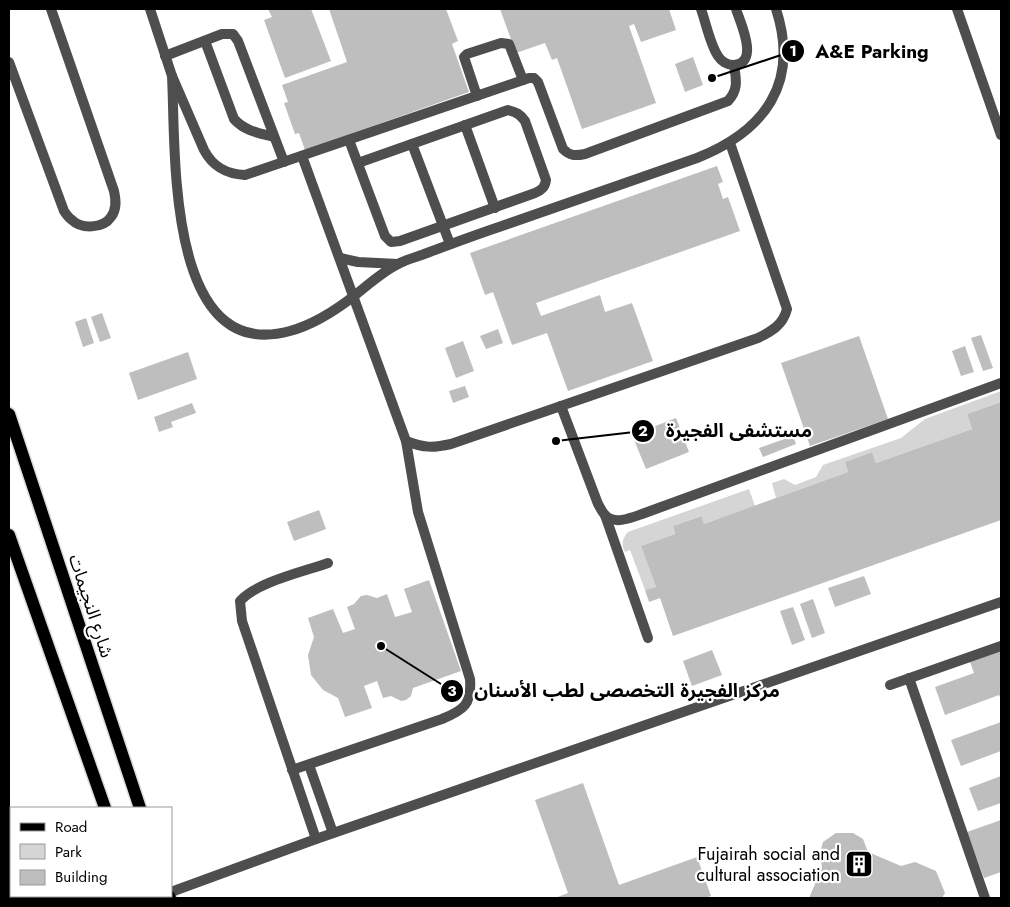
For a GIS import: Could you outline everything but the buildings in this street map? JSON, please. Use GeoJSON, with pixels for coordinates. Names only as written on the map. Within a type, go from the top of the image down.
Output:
{"type":"FeatureCollection","features":[{"type":"Feature","properties":{"kind":"main road","name":"شارع النجيمات"},"geometry":{"type":"LineString","coordinates":[[9,414],[140,807]]}},
{"type":"Feature","properties":{"kind":"main road"},"geometry":{"type":"LineString","coordinates":[[9,535],[105,807]]}},
{"type":"Feature","properties":{"kind":"street"},"geometry":{"type":"LineString","coordinates":[[9,62],[64,211],[72,222],[85,227],[99,225],[111,219],[116,204],[114,191],[51,9]]}},
{"type":"Feature","properties":{"kind":"street"},"geometry":{"type":"LineString","coordinates":[[150,9],[172,76],[209,159],[225,172],[244,175],[523,80],[534,78],[538,82],[563,148],[569,154],[576,156],[728,101],[736,89],[734,65]]}},
{"type":"Feature","properties":{"kind":"street"},"geometry":{"type":"LineString","coordinates":[[701,9],[717,55],[723,62],[734,65],[742,62],[748,54],[747,42],[736,9]]}},
{"type":"Feature","properties":{"kind":"street"},"geometry":{"type":"LineString","coordinates":[[172,76],[176,182],[180,218],[186,249],[195,276],[207,300],[222,318],[236,328],[254,334],[276,334],[292,330],[313,321],[354,296],[398,264],[697,158],[730,143],[749,129],[763,113],[774,95],[783,70],[783,44],[776,9]]}},
{"type":"Feature","properties":{"kind":"street"},"geometry":{"type":"LineString","coordinates":[[957,9],[1001,135]]}},
{"type":"Feature","properties":{"kind":"street"},"geometry":{"type":"LineString","coordinates":[[165,56],[229,33],[236,37],[284,162]]}},
{"type":"Feature","properties":{"kind":"street"},"geometry":{"type":"LineString","coordinates":[[205,41],[234,119],[250,131],[274,137]]}},
{"type":"Feature","properties":{"kind":"street"},"geometry":{"type":"LineString","coordinates":[[477,96],[464,57],[501,43],[509,44],[523,80]]}},
{"type":"Feature","properties":{"kind":"street"},"geometry":{"type":"LineString","coordinates":[[350,140],[358,163],[385,236],[391,242],[400,242],[495,208],[541,190],[545,186],[545,174],[524,121],[521,115],[515,111],[508,110],[358,163]]}},
{"type":"Feature","properties":{"kind":"street"},"geometry":{"type":"LineString","coordinates":[[465,125],[495,208]]}},
{"type":"Feature","properties":{"kind":"street"},"geometry":{"type":"LineString","coordinates":[[406,442],[422,447],[452,444],[758,338],[774,330],[785,319],[787,309],[730,143]]}},
{"type":"Feature","properties":{"kind":"street"},"geometry":{"type":"LineString","coordinates":[[412,144],[450,244]]}},
{"type":"Feature","properties":{"kind":"street"},"geometry":{"type":"LineString","coordinates":[[292,770],[456,713],[466,705],[471,693],[470,679],[418,512],[406,442],[302,156]]}},
{"type":"Feature","properties":{"kind":"street"},"geometry":{"type":"LineString","coordinates":[[340,258],[358,262],[398,264]]}},
{"type":"Feature","properties":{"kind":"street"},"geometry":{"type":"LineString","coordinates":[[605,515],[614,520],[627,519],[1001,383]]}},
{"type":"Feature","properties":{"kind":"street"},"geometry":{"type":"LineString","coordinates":[[561,406],[598,504],[605,515],[648,638]]}},
{"type":"Feature","properties":{"kind":"street"},"geometry":{"type":"LineString","coordinates":[[316,839],[242,621],[240,601],[247,593],[259,587],[328,563]]}},
{"type":"Feature","properties":{"kind":"street"},"geometry":{"type":"LineString","coordinates":[[172,892],[333,833],[1001,602]]}},
{"type":"Feature","properties":{"kind":"street"},"geometry":{"type":"LineString","coordinates":[[890,685],[1001,646]]}},
{"type":"Feature","properties":{"kind":"street"},"geometry":{"type":"LineString","coordinates":[[909,678],[985,898]]}},
{"type":"Feature","properties":{"kind":"street"},"geometry":{"type":"LineString","coordinates":[[309,765],[333,833]]}},
{"type":"Feature","properties":{"kind":"green space"},"geometry":{"type":"Polygon","coordinates":[[[1001,391],[1001,402],[967,414],[972,429],[876,463],[872,452],[845,462],[848,472],[776,498],[772,483],[784,479],[795,485],[816,477],[823,465],[901,438],[925,419],[1001,391]]]}},
{"type":"Feature","properties":{"kind":"green space"},"geometry":{"type":"Polygon","coordinates":[[[749,489],[755,506],[704,524],[700,516],[673,526],[675,534],[641,546],[656,587],[645,590],[630,550],[625,552],[623,546],[623,539],[628,532],[749,489]]]}},
{"type":"Feature","properties":{"kind":"place","name":"A&E Parking"},"geometry":{"type":"Point","coordinates":[712,78]}},
{"type":"Feature","properties":{"kind":"place","name":"مستشفى الفجيرة"},"geometry":{"type":"Point","coordinates":[556,441]}},
{"type":"Feature","properties":{"kind":"place","name":"مركز الفجيرة التخصصى لطب الأسنان"},"geometry":{"type":"Point","coordinates":[381,646]}},
{"type":"Feature","properties":{"kind":"place","name":"Fujairah social and cultural association"},"geometry":{"type":"Point","coordinates":[859,864]}}]}
